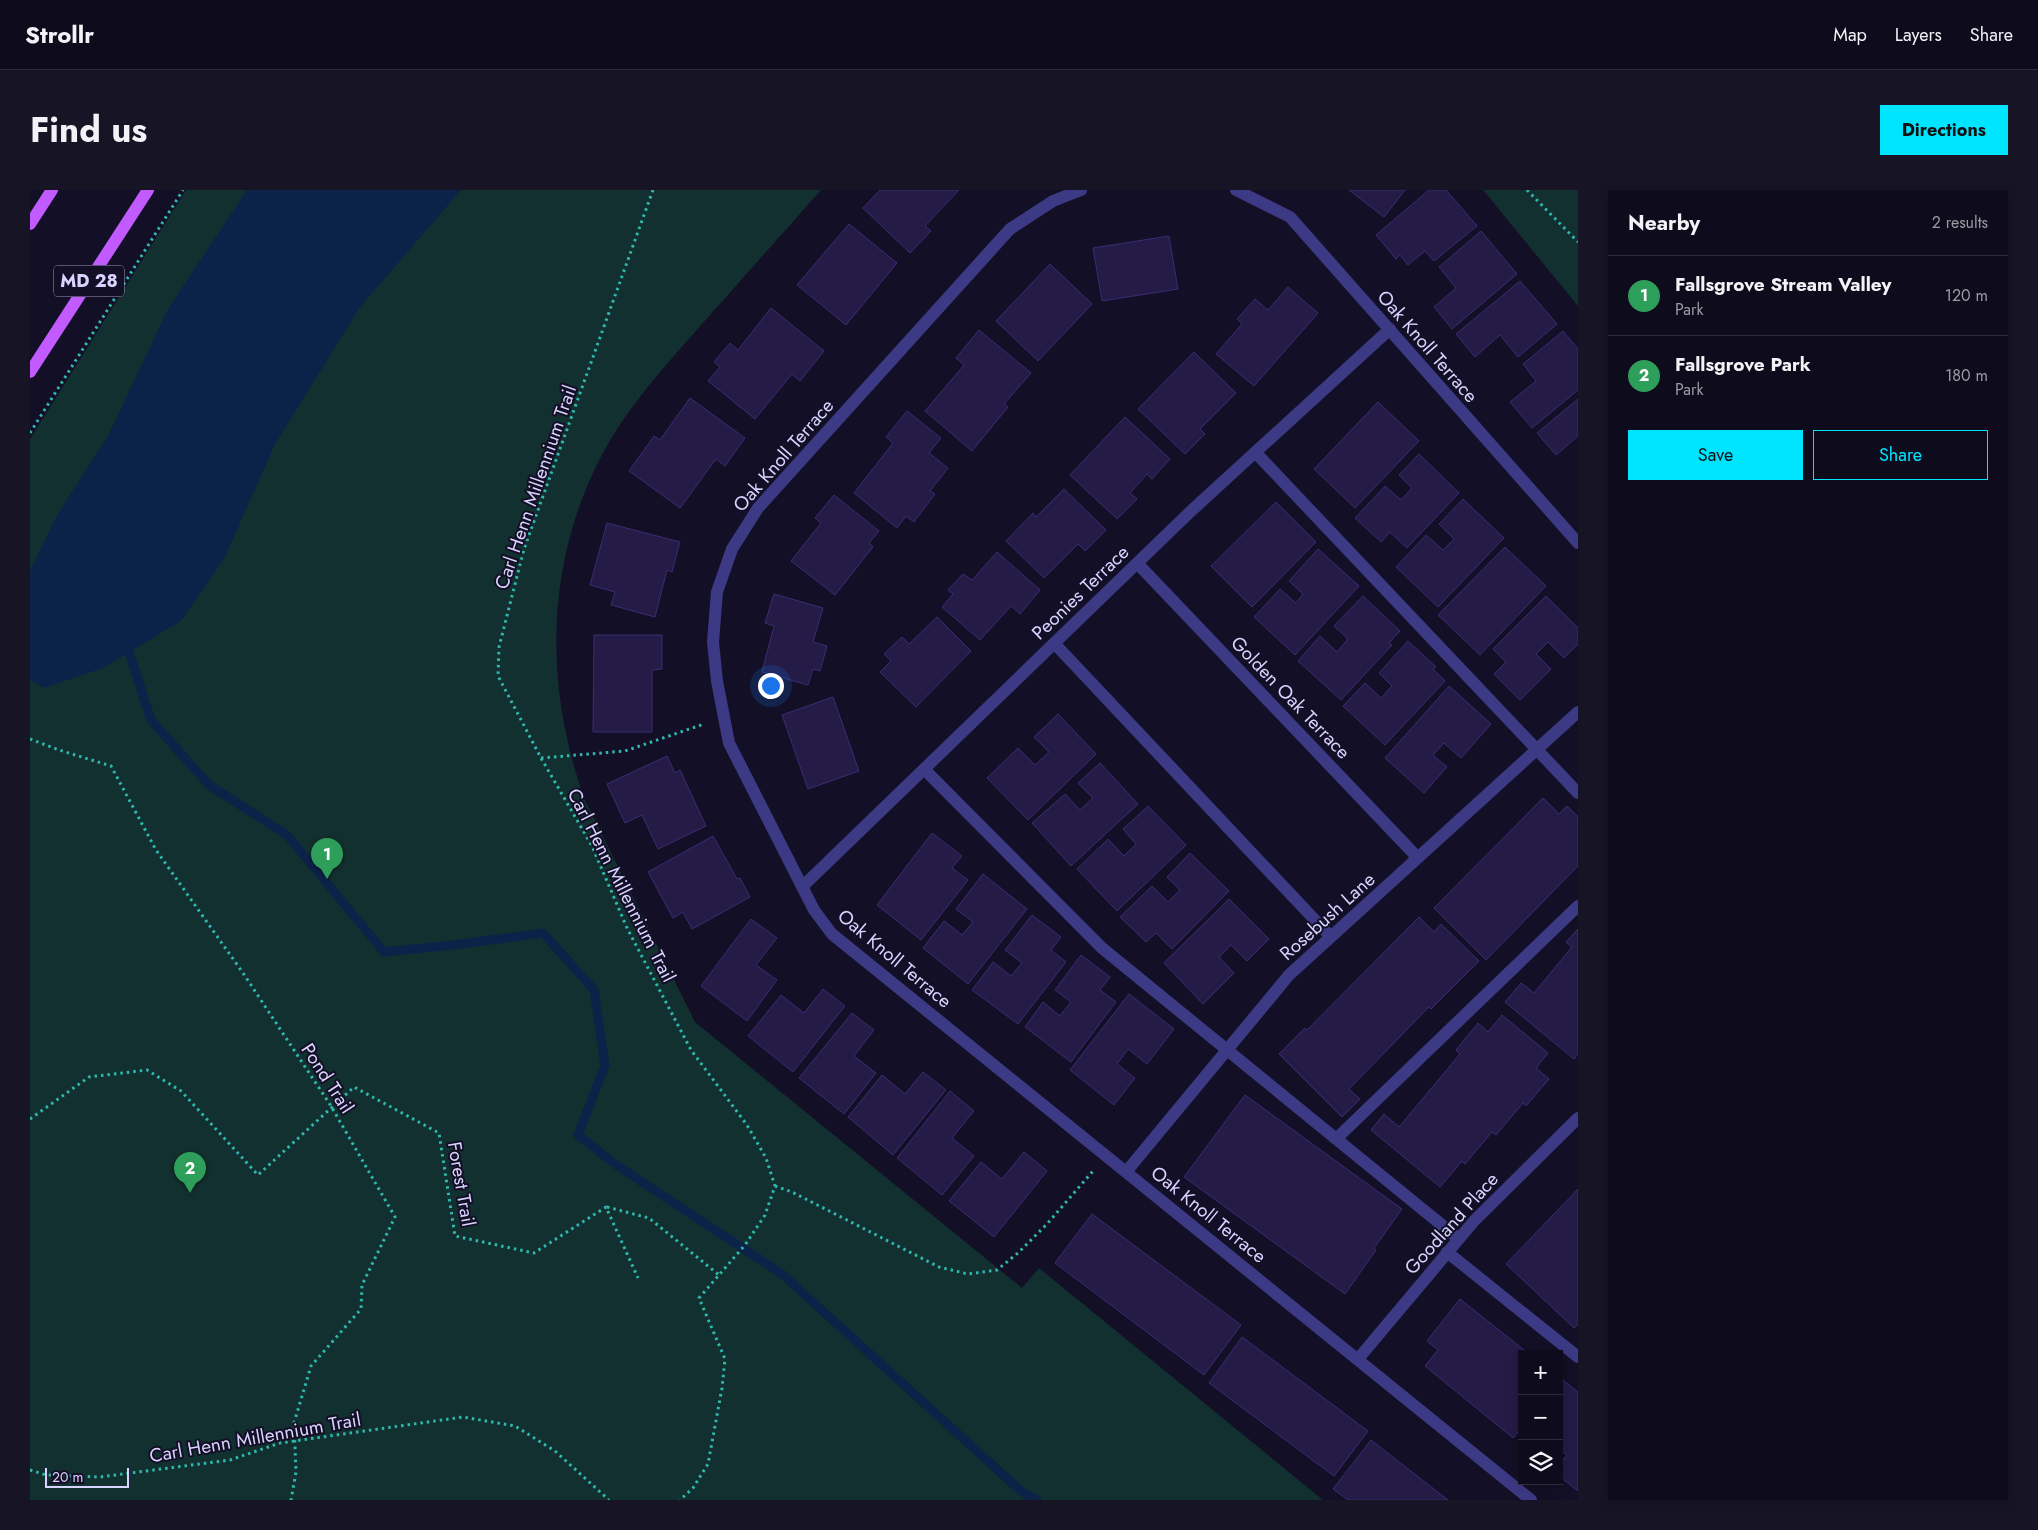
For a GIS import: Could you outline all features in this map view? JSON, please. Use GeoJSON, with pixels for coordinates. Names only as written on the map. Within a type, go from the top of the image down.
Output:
{"type":"FeatureCollection","features":[{"type":"Feature","properties":{"kind":"main road"},"geometry":{"type":"LineString","coordinates":[[30,224],[52,190]]}},
{"type":"Feature","properties":{"kind":"main road","name":"MD 28"},"geometry":{"type":"LineString","coordinates":[[30,372],[148,190]]}},
{"type":"Feature","properties":{"kind":"street","name":"Oak Knoll Terrace"},"geometry":{"type":"LineString","coordinates":[[1081,190],[1053,201],[1010,229],[758,508],[732,549],[717,592],[713,642],[717,681],[729,742],[814,910],[832,934],[1531,1500]]}},
{"type":"Feature","properties":{"kind":"street","name":"Oak Knoll Terrace"},"geometry":{"type":"LineString","coordinates":[[1236,190],[1290,217],[1578,544]]}},
{"type":"Feature","properties":{"kind":"street","name":"Peonies Terrace"},"geometry":{"type":"LineString","coordinates":[[802,886],[1137,562],[1390,329]]}},
{"type":"Feature","properties":{"kind":"street"},"geometry":{"type":"LineString","coordinates":[[1255,452],[1578,793]]}},
{"type":"Feature","properties":{"kind":"street","name":"Golden Oak Terrace"},"geometry":{"type":"LineString","coordinates":[[1137,562],[1418,858]]}},
{"type":"Feature","properties":{"kind":"street"},"geometry":{"type":"LineString","coordinates":[[1054,643],[1331,937]]}},
{"type":"Feature","properties":{"kind":"street","name":"Rosebush Lane"},"geometry":{"type":"LineString","coordinates":[[1126,1172],[1290,975],[1578,712]]}},
{"type":"Feature","properties":{"kind":"street"},"geometry":{"type":"LineString","coordinates":[[924,769],[1102,948],[1458,1239]]}},
{"type":"Feature","properties":{"kind":"street"},"geometry":{"type":"LineString","coordinates":[[1336,1139],[1578,906]]}},
{"type":"Feature","properties":{"kind":"street","name":"Goodland Place"},"geometry":{"type":"LineString","coordinates":[[1358,1359],[1474,1221],[1578,1118]]}},
{"type":"Feature","properties":{"kind":"street"},"geometry":{"type":"LineString","coordinates":[[1447,1252],[1578,1357]]}},
{"type":"Feature","properties":{"kind":"path"},"geometry":{"type":"LineString","coordinates":[[30,433],[183,190]]}},
{"type":"Feature","properties":{"kind":"path","name":"Carl Henn Millennium Trail"},"geometry":{"type":"LineString","coordinates":[[653,190],[524,548],[499,647],[498,676],[541,758],[592,846],[627,928],[691,1050],[747,1126],[766,1158],[775,1186]]}},
{"type":"Feature","properties":{"kind":"path"},"geometry":{"type":"LineString","coordinates":[[1527,190],[1578,242]]}},
{"type":"Feature","properties":{"kind":"path"},"geometry":{"type":"LineString","coordinates":[[541,758],[625,750],[724,717]]}},
{"type":"Feature","properties":{"kind":"path","name":"Pond Trail"},"geometry":{"type":"LineString","coordinates":[[30,739],[58,750],[111,766],[156,850],[243,973],[332,1106],[395,1218],[362,1285],[361,1309],[311,1366],[294,1423],[296,1472],[292,1500]]}},
{"type":"Feature","properties":{"kind":"path","name":"Forest Trail"},"geometry":{"type":"LineString","coordinates":[[30,1119],[89,1077],[146,1070],[181,1091],[258,1175],[354,1087],[439,1134],[455,1236],[534,1253],[606,1207]]}},
{"type":"Feature","properties":{"kind":"path"},"geometry":{"type":"LineString","coordinates":[[680,1500],[693,1488],[708,1464],[725,1359],[699,1298],[745,1245],[765,1215],[775,1186],[792,1192],[939,1267],[968,1274],[997,1270],[1018,1253],[1047,1224],[1106,1155]]}},
{"type":"Feature","properties":{"kind":"path"},"geometry":{"type":"LineString","coordinates":[[606,1207],[649,1218],[719,1275]]}},
{"type":"Feature","properties":{"kind":"path"},"geometry":{"type":"LineString","coordinates":[[606,1207],[638,1278]]}},
{"type":"Feature","properties":{"kind":"path","name":"Carl Henn Millennium Trail"},"geometry":{"type":"LineString","coordinates":[[30,1470],[46,1475],[100,1476],[230,1460],[280,1443],[463,1417],[515,1426],[555,1451],[609,1500]]}},
{"type":"Feature","properties":{"kind":"green space"},"geometry":{"type":"Polygon","coordinates":[[[186,190],[821,190],[658,374],[617,429],[593,472],[576,517],[564,563],[558,610],[557,658],[561,706],[571,753],[585,800],[695,1022],[1022,1288],[1039,1268],[1323,1500],[30,1500],[30,439],[186,190]]]}},
{"type":"Feature","properties":{"kind":"green space"},"geometry":{"type":"Polygon","coordinates":[[[1483,190],[1578,190],[1578,306],[1483,190]]]}},
{"type":"Feature","properties":{"kind":"water"},"geometry":{"type":"Polygon","coordinates":[[[247,190],[461,190],[360,307],[275,444],[224,559],[181,621],[103,668],[44,688],[30,680],[30,571],[56,517],[109,434],[168,309],[247,190]]]}},
{"type":"Feature","properties":{"kind":"building"},"geometry":{"type":"Polygon","coordinates":[[[880,190],[959,190],[925,226],[931,231],[910,253],[863,208],[880,190]]]}},
{"type":"Feature","properties":{"kind":"building"},"geometry":{"type":"Polygon","coordinates":[[[1349,190],[1405,190],[1384,217],[1349,190]]]}},
{"type":"Feature","properties":{"kind":"building"},"geometry":{"type":"Polygon","coordinates":[[[1429,190],[1446,190],[1477,226],[1434,261],[1425,251],[1408,265],[1400,255],[1396,259],[1376,235],[1429,190]]]}},
{"type":"Feature","properties":{"kind":"building"},"geometry":{"type":"Polygon","coordinates":[[[849,224],[897,263],[846,325],[797,285],[849,224]]]}},
{"type":"Feature","properties":{"kind":"building"},"geometry":{"type":"Polygon","coordinates":[[[1481,231],[1517,274],[1452,329],[1434,307],[1456,288],[1439,267],[1481,231]]]}},
{"type":"Feature","properties":{"kind":"building"},"geometry":{"type":"Polygon","coordinates":[[[1169,236],[1178,289],[1102,301],[1093,248],[1169,236]]]}},
{"type":"Feature","properties":{"kind":"building"},"geometry":{"type":"Polygon","coordinates":[[[1050,264],[1092,304],[1038,361],[996,321],[1050,264]]]}},
{"type":"Feature","properties":{"kind":"building"},"geometry":{"type":"Polygon","coordinates":[[[1520,281],[1557,324],[1518,357],[1500,335],[1475,357],[1456,334],[1520,281]]]}},
{"type":"Feature","properties":{"kind":"building"},"geometry":{"type":"Polygon","coordinates":[[[1288,287],[1318,313],[1254,386],[1216,354],[1242,324],[1237,319],[1255,299],[1268,310],[1288,287]]]}},
{"type":"Feature","properties":{"kind":"building"},"geometry":{"type":"Polygon","coordinates":[[[771,308],[824,351],[800,381],[792,374],[755,419],[708,381],[720,367],[714,362],[730,343],[738,350],[771,308]]]}},
{"type":"Feature","properties":{"kind":"building"},"geometry":{"type":"Polygon","coordinates":[[[979,330],[1031,373],[1004,404],[1008,407],[972,451],[925,411],[964,365],[956,358],[979,330]]]}},
{"type":"Feature","properties":{"kind":"building"},"geometry":{"type":"Polygon","coordinates":[[[1563,331],[1578,349],[1578,390],[1532,428],[1510,402],[1536,381],[1523,364],[1563,331]]]}},
{"type":"Feature","properties":{"kind":"building"},"geometry":{"type":"Polygon","coordinates":[[[1194,352],[1236,393],[1200,429],[1205,434],[1185,454],[1138,409],[1194,352]]]}},
{"type":"Feature","properties":{"kind":"building"},"geometry":{"type":"Polygon","coordinates":[[[690,398],[745,438],[725,466],[716,459],[680,508],[629,471],[654,436],[660,440],[690,398]]]}},
{"type":"Feature","properties":{"kind":"building"},"geometry":{"type":"Polygon","coordinates":[[[1578,399],[1578,436],[1556,455],[1537,433],[1578,399]]]}},
{"type":"Feature","properties":{"kind":"building"},"geometry":{"type":"Polygon","coordinates":[[[1378,402],[1419,441],[1355,508],[1314,469],[1378,402]]]}},
{"type":"Feature","properties":{"kind":"building"},"geometry":{"type":"Polygon","coordinates":[[[907,411],[941,438],[929,453],[948,468],[930,491],[935,494],[914,522],[906,516],[897,528],[854,493],[893,443],[886,437],[907,411]]]}},
{"type":"Feature","properties":{"kind":"building"},"geometry":{"type":"Polygon","coordinates":[[[1125,417],[1170,459],[1152,479],[1147,474],[1130,493],[1137,499],[1117,519],[1070,475],[1125,417]]]}},
{"type":"Feature","properties":{"kind":"building"},"geometry":{"type":"Polygon","coordinates":[[[1419,454],[1459,493],[1407,548],[1390,532],[1381,542],[1355,518],[1385,486],[1401,500],[1412,488],[1399,475],[1419,454]]]}},
{"type":"Feature","properties":{"kind":"building"},"geometry":{"type":"Polygon","coordinates":[[[1064,489],[1106,530],[1085,551],[1078,544],[1044,578],[1006,541],[1033,513],[1036,517],[1064,489]]]}},
{"type":"Feature","properties":{"kind":"building"},"geometry":{"type":"Polygon","coordinates":[[[834,495],[879,531],[869,543],[873,547],[835,595],[791,561],[821,523],[815,518],[834,495]]]}},
{"type":"Feature","properties":{"kind":"building"},"geometry":{"type":"Polygon","coordinates":[[[1463,499],[1504,538],[1438,607],[1396,567],[1426,535],[1443,550],[1454,539],[1439,524],[1463,499]]]}},
{"type":"Feature","properties":{"kind":"building"},"geometry":{"type":"Polygon","coordinates":[[[1276,502],[1316,542],[1252,607],[1211,566],[1276,502]]]}},
{"type":"Feature","properties":{"kind":"building"},"geometry":{"type":"Polygon","coordinates":[[[607,523],[680,542],[672,572],[667,570],[655,617],[611,605],[615,592],[590,585],[607,523]]]}},
{"type":"Feature","properties":{"kind":"building"},"geometry":{"type":"Polygon","coordinates":[[[1505,547],[1546,586],[1480,655],[1438,615],[1505,547]]]}},
{"type":"Feature","properties":{"kind":"building"},"geometry":{"type":"Polygon","coordinates":[[[1318,549],[1359,586],[1295,655],[1254,617],[1280,589],[1296,603],[1303,594],[1289,581],[1318,549]]]}},
{"type":"Feature","properties":{"kind":"building"},"geometry":{"type":"Polygon","coordinates":[[[997,552],[1040,590],[1020,614],[1011,606],[980,640],[942,607],[953,594],[948,590],[963,574],[972,580],[997,552]]]}},
{"type":"Feature","properties":{"kind":"building"},"geometry":{"type":"Polygon","coordinates":[[[774,594],[823,608],[813,642],[827,646],[820,671],[813,669],[808,685],[762,672],[774,626],[765,623],[774,594]]]}},
{"type":"Feature","properties":{"kind":"building"},"geometry":{"type":"Polygon","coordinates":[[[1363,596],[1400,631],[1389,643],[1392,645],[1341,700],[1298,661],[1320,636],[1337,652],[1348,639],[1334,626],[1363,596]]]}},
{"type":"Feature","properties":{"kind":"building"},"geometry":{"type":"Polygon","coordinates":[[[1546,596],[1578,628],[1578,644],[1564,658],[1548,642],[1536,654],[1551,669],[1520,700],[1494,674],[1506,662],[1493,649],[1546,596]]]}},
{"type":"Feature","properties":{"kind":"building"},"geometry":{"type":"Polygon","coordinates":[[[937,617],[971,651],[916,707],[880,672],[891,661],[884,654],[902,637],[909,644],[937,617]]]}},
{"type":"Feature","properties":{"kind":"building"},"geometry":{"type":"Polygon","coordinates":[[[594,635],[662,635],[662,669],[652,670],[652,732],[593,732],[594,635]]]}},
{"type":"Feature","properties":{"kind":"building"},"geometry":{"type":"Polygon","coordinates":[[[1408,641],[1436,667],[1433,669],[1445,681],[1385,745],[1343,706],[1365,683],[1381,698],[1392,686],[1379,673],[1408,641]]]}},
{"type":"Feature","properties":{"kind":"building"},"geometry":{"type":"Polygon","coordinates":[[[1449,686],[1491,724],[1461,758],[1444,743],[1433,755],[1447,767],[1424,793],[1385,758],[1449,686]]]}},
{"type":"Feature","properties":{"kind":"building"},"geometry":{"type":"Polygon","coordinates":[[[833,697],[859,771],[808,789],[782,715],[833,697]]]}},
{"type":"Feature","properties":{"kind":"building"},"geometry":{"type":"Polygon","coordinates":[[[1058,714],[1096,754],[1028,820],[987,778],[1018,748],[1035,765],[1049,752],[1034,737],[1058,714]]]}},
{"type":"Feature","properties":{"kind":"building"},"geometry":{"type":"Polygon","coordinates":[[[667,756],[675,773],[680,770],[706,826],[658,849],[642,815],[625,823],[607,784],[667,756]]]}},
{"type":"Feature","properties":{"kind":"building"},"geometry":{"type":"Polygon","coordinates":[[[1100,763],[1138,804],[1071,866],[1032,823],[1065,794],[1080,810],[1093,798],[1078,783],[1100,763]]]}},
{"type":"Feature","properties":{"kind":"building"},"geometry":{"type":"Polygon","coordinates":[[[1543,798],[1559,814],[1567,806],[1578,817],[1578,866],[1486,960],[1434,908],[1543,798]]]}},
{"type":"Feature","properties":{"kind":"building"},"geometry":{"type":"Polygon","coordinates":[[[1148,806],[1186,845],[1117,911],[1077,869],[1108,839],[1124,856],[1136,844],[1123,829],[1148,806]]]}},
{"type":"Feature","properties":{"kind":"building"},"geometry":{"type":"Polygon","coordinates":[[[932,833],[962,856],[952,868],[968,880],[921,940],[877,905],[932,833]]]}},
{"type":"Feature","properties":{"kind":"building"},"geometry":{"type":"Polygon","coordinates":[[[713,836],[737,879],[740,878],[750,897],[692,929],[683,912],[673,918],[648,872],[713,836]]]}},
{"type":"Feature","properties":{"kind":"building"},"geometry":{"type":"Polygon","coordinates":[[[1190,853],[1229,891],[1172,949],[1156,933],[1146,942],[1120,917],[1152,886],[1168,902],[1180,890],[1167,877],[1190,853]]]}},
{"type":"Feature","properties":{"kind":"building"},"geometry":{"type":"Polygon","coordinates":[[[983,874],[1027,909],[968,984],[923,948],[944,921],[962,935],[973,922],[956,909],[983,874]]]}},
{"type":"Feature","properties":{"kind":"building"},"geometry":{"type":"Polygon","coordinates":[[[1229,899],[1269,939],[1247,961],[1231,945],[1219,957],[1234,973],[1203,1004],[1164,963],[1229,899]]]}},
{"type":"Feature","properties":{"kind":"building"},"geometry":{"type":"Polygon","coordinates":[[[1032,915],[1061,937],[1051,950],[1066,962],[1018,1024],[972,990],[993,962],[1011,976],[1022,963],[1005,950],[1032,915]]]}},
{"type":"Feature","properties":{"kind":"building"},"geometry":{"type":"Polygon","coordinates":[[[1419,917],[1434,932],[1441,924],[1479,961],[1431,1009],[1429,1007],[1349,1089],[1360,1099],[1342,1117],[1279,1054],[1305,1028],[1307,1030],[1419,917]]]}},
{"type":"Feature","properties":{"kind":"building"},"geometry":{"type":"Polygon","coordinates":[[[751,919],[777,938],[756,965],[777,980],[747,1021],[701,986],[751,919]]]}},
{"type":"Feature","properties":{"kind":"building"},"geometry":{"type":"Polygon","coordinates":[[[1578,929],[1578,1054],[1574,1059],[1505,1002],[1521,983],[1534,993],[1572,947],[1566,942],[1578,929]]]}},
{"type":"Feature","properties":{"kind":"building"},"geometry":{"type":"Polygon","coordinates":[[[1081,955],[1110,977],[1100,990],[1116,1002],[1071,1062],[1025,1027],[1043,1002],[1060,1016],[1071,1002],[1055,990],[1081,955]]]}},
{"type":"Feature","properties":{"kind":"building"},"geometry":{"type":"Polygon","coordinates":[[[823,989],[845,1006],[793,1072],[748,1036],[781,995],[804,1013],[823,989]]]}},
{"type":"Feature","properties":{"kind":"building"},"geometry":{"type":"Polygon","coordinates":[[[1129,994],[1174,1029],[1147,1064],[1128,1049],[1117,1064],[1135,1078],[1114,1105],[1070,1070],[1129,994]]]}},
{"type":"Feature","properties":{"kind":"building"},"geometry":{"type":"Polygon","coordinates":[[[852,1013],[874,1030],[854,1056],[876,1073],[844,1114],[799,1078],[852,1013]]]}},
{"type":"Feature","properties":{"kind":"building"},"geometry":{"type":"Polygon","coordinates":[[[1502,1015],[1548,1053],[1536,1068],[1549,1079],[1526,1106],[1523,1103],[1496,1135],[1492,1132],[1465,1164],[1462,1161],[1440,1187],[1371,1130],[1384,1114],[1399,1127],[1460,1054],[1456,1050],[1478,1023],[1488,1032],[1502,1015]]]}},
{"type":"Feature","properties":{"kind":"building"},"geometry":{"type":"Polygon","coordinates":[[[923,1072],[946,1090],[893,1155],[848,1117],[882,1075],[905,1094],[923,1072]]]}},
{"type":"Feature","properties":{"kind":"building"},"geometry":{"type":"Polygon","coordinates":[[[950,1091],[974,1111],[952,1138],[974,1156],[942,1195],[897,1158],[950,1091]]]}},
{"type":"Feature","properties":{"kind":"building"},"geometry":{"type":"Polygon","coordinates":[[[1245,1095],[1402,1209],[1374,1248],[1376,1250],[1345,1294],[1184,1177],[1245,1095]]]}},
{"type":"Feature","properties":{"kind":"building"},"geometry":{"type":"Polygon","coordinates":[[[1024,1152],[1047,1171],[994,1237],[949,1201],[981,1162],[1002,1179],[1024,1152]]]}},
{"type":"Feature","properties":{"kind":"building"},"geometry":{"type":"Polygon","coordinates":[[[1578,1189],[1578,1324],[1574,1328],[1506,1264],[1578,1189]]]}},
{"type":"Feature","properties":{"kind":"building"},"geometry":{"type":"Polygon","coordinates":[[[1092,1214],[1241,1325],[1204,1375],[1055,1263],[1092,1214]]]}},
{"type":"Feature","properties":{"kind":"building"},"geometry":{"type":"Polygon","coordinates":[[[1460,1299],[1524,1350],[1518,1350],[1518,1432],[1513,1438],[1425,1366],[1438,1350],[1427,1341],[1460,1299]]]}},
{"type":"Feature","properties":{"kind":"building"},"geometry":{"type":"Polygon","coordinates":[[[1242,1337],[1368,1431],[1334,1476],[1209,1383],[1242,1337]]]}},
{"type":"Feature","properties":{"kind":"building"},"geometry":{"type":"Polygon","coordinates":[[[1563,1380],[1578,1392],[1578,1491],[1563,1479],[1563,1460],[1567,1455],[1563,1452],[1563,1380]]]}},
{"type":"Feature","properties":{"kind":"building"},"geometry":{"type":"Polygon","coordinates":[[[1371,1440],[1448,1500],[1348,1500],[1333,1489],[1371,1440]]]}},
{"type":"Feature","properties":{"kind":"waterway"},"geometry":{"type":"LineString","coordinates":[[129,652],[151,720],[209,785],[287,835],[384,952],[543,933],[594,990],[605,1065],[578,1135],[619,1167],[782,1274],[1022,1492],[1037,1500]]}},
{"type":"Feature","properties":{"kind":"place","name":"Fallsgrove Stream Valley"},"geometry":{"type":"Point","coordinates":[327,879]}},
{"type":"Feature","properties":{"kind":"place","name":"Fallsgrove Park"},"geometry":{"type":"Point","coordinates":[190,1193]}}]}
